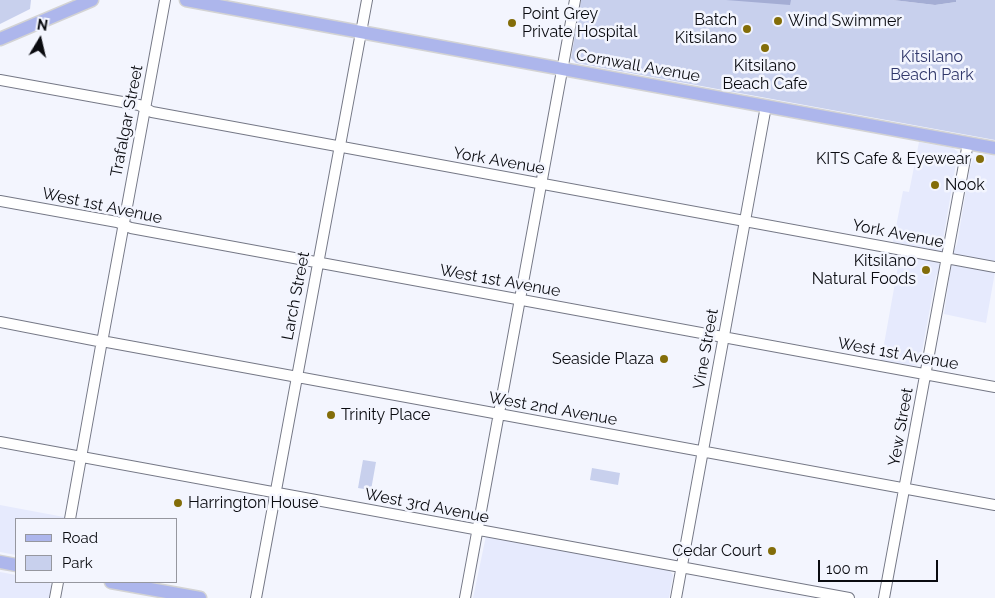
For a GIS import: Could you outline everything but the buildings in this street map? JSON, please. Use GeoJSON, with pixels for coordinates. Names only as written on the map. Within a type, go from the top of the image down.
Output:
{"type":"FeatureCollection","features":[{"type":"Feature","properties":{"kind":"main road"},"geometry":{"type":"LineString","coordinates":[[0,39],[92,0]]}},
{"type":"Feature","properties":{"kind":"main road","name":"Cornwall Avenue"},"geometry":{"type":"LineString","coordinates":[[186,0],[995,148]]}},
{"type":"Feature","properties":{"kind":"main road"},"geometry":{"type":"LineString","coordinates":[[0,562],[15,565]]}},
{"type":"Feature","properties":{"kind":"main road"},"geometry":{"type":"LineString","coordinates":[[117,583],[200,598]]}},
{"type":"Feature","properties":{"kind":"street","name":"Trafalgar Street"},"geometry":{"type":"LineString","coordinates":[[70,518],[165,0]]}},
{"type":"Feature","properties":{"kind":"street","name":"Larch Street"},"geometry":{"type":"LineString","coordinates":[[256,598],[367,0]]}},
{"type":"Feature","properties":{"kind":"street"},"geometry":{"type":"LineString","coordinates":[[465,598],[575,0]]}},
{"type":"Feature","properties":{"kind":"street","name":"York Avenue"},"geometry":{"type":"LineString","coordinates":[[0,80],[139,106],[152,112],[995,268]]}},
{"type":"Feature","properties":{"kind":"street","name":"Vine Street"},"geometry":{"type":"LineString","coordinates":[[676,598],[766,106]]}},
{"type":"Feature","properties":{"kind":"street","name":"Yew Street"},"geometry":{"type":"LineString","coordinates":[[884,598],[968,143]]}},
{"type":"Feature","properties":{"kind":"street","name":"West 1st Avenue"},"geometry":{"type":"LineString","coordinates":[[0,201],[318,263],[995,387]]}},
{"type":"Feature","properties":{"kind":"street","name":"West 2nd Avenue"},"geometry":{"type":"LineString","coordinates":[[0,322],[995,505]]}},
{"type":"Feature","properties":{"kind":"street","name":"West 3rd Avenue"},"geometry":{"type":"LineString","coordinates":[[0,442],[850,598]]}},
{"type":"Feature","properties":{"kind":"street"},"geometry":{"type":"LineString","coordinates":[[55,598],[58,583]]}},
{"type":"Feature","properties":{"kind":"shaded area"},"geometry":{"type":"Polygon","coordinates":[[[726,0],[791,0],[790,5],[726,0]]]}},
{"type":"Feature","properties":{"kind":"shaded area"},"geometry":{"type":"Polygon","coordinates":[[[893,0],[956,0],[956,2],[935,5],[893,0]]]}},
{"type":"Feature","properties":{"kind":"shaded area"},"geometry":{"type":"Polygon","coordinates":[[[919,142],[953,148],[958,152],[943,240],[945,244],[941,253],[893,242],[903,191],[909,192],[919,142]]]}},
{"type":"Feature","properties":{"kind":"shaded area"},"geometry":{"type":"Polygon","coordinates":[[[978,153],[995,156],[995,263],[955,255],[953,252],[957,244],[970,167],[975,155],[978,153]]]}},
{"type":"Feature","properties":{"kind":"shaded area"},"geometry":{"type":"Polygon","coordinates":[[[900,255],[938,261],[941,268],[936,276],[920,362],[917,366],[881,361],[900,255]]]}},
{"type":"Feature","properties":{"kind":"shaded area"},"geometry":{"type":"Polygon","coordinates":[[[951,265],[995,272],[986,323],[944,314],[951,265]]]}},
{"type":"Feature","properties":{"kind":"shaded area"},"geometry":{"type":"Polygon","coordinates":[[[0,505],[64,517],[15,518],[15,555],[0,552],[0,505]]]}},
{"type":"Feature","properties":{"kind":"shaded area"},"geometry":{"type":"Polygon","coordinates":[[[486,536],[669,570],[673,575],[669,598],[473,598],[486,536]]]}},
{"type":"Feature","properties":{"kind":"shaded area"},"geometry":{"type":"Polygon","coordinates":[[[0,572],[15,575],[15,583],[50,583],[53,589],[51,598],[0,598],[0,572]]]}},
{"type":"Feature","properties":{"kind":"green space"},"geometry":{"type":"Polygon","coordinates":[[[0,0],[31,0],[30,9],[0,24],[0,0]]]}},
{"type":"Feature","properties":{"kind":"green space","name":"Kitsilano Beach Park"},"geometry":{"type":"Polygon","coordinates":[[[581,0],[893,0],[935,5],[956,2],[956,0],[995,0],[995,140],[576,63],[571,58],[581,0]]]}},
{"type":"Feature","properties":{"kind":"green space"},"geometry":{"type":"Polygon","coordinates":[[[363,460],[376,462],[371,490],[358,488],[363,460]]]}},
{"type":"Feature","properties":{"kind":"green space"},"geometry":{"type":"Polygon","coordinates":[[[592,468],[620,473],[618,485],[590,480],[592,468]]]}},
{"type":"Feature","properties":{"kind":"place","name":"Wind Swimmer"},"geometry":{"type":"Point","coordinates":[778,21]}},
{"type":"Feature","properties":{"kind":"place","name":"Point Grey Private Hospital"},"geometry":{"type":"Point","coordinates":[512,23]}},
{"type":"Feature","properties":{"kind":"place","name":"Batch Kitsilano"},"geometry":{"type":"Point","coordinates":[747,29]}},
{"type":"Feature","properties":{"kind":"place","name":"Kitsilano Beach Cafe"},"geometry":{"type":"Point","coordinates":[765,48]}},
{"type":"Feature","properties":{"kind":"place","name":"KITS Cafe & Eyewear"},"geometry":{"type":"Point","coordinates":[980,159]}},
{"type":"Feature","properties":{"kind":"place","name":"Nook"},"geometry":{"type":"Point","coordinates":[935,185]}},
{"type":"Feature","properties":{"kind":"place","name":"Kitsilano Natural Foods"},"geometry":{"type":"Point","coordinates":[926,270]}},
{"type":"Feature","properties":{"kind":"place","name":"Seaside Plaza"},"geometry":{"type":"Point","coordinates":[664,359]}},
{"type":"Feature","properties":{"kind":"place","name":"Trinity Place"},"geometry":{"type":"Point","coordinates":[331,415]}},
{"type":"Feature","properties":{"kind":"place","name":"Harrington House"},"geometry":{"type":"Point","coordinates":[178,503]}},
{"type":"Feature","properties":{"kind":"place","name":"Cedar Court"},"geometry":{"type":"Point","coordinates":[772,551]}}]}
